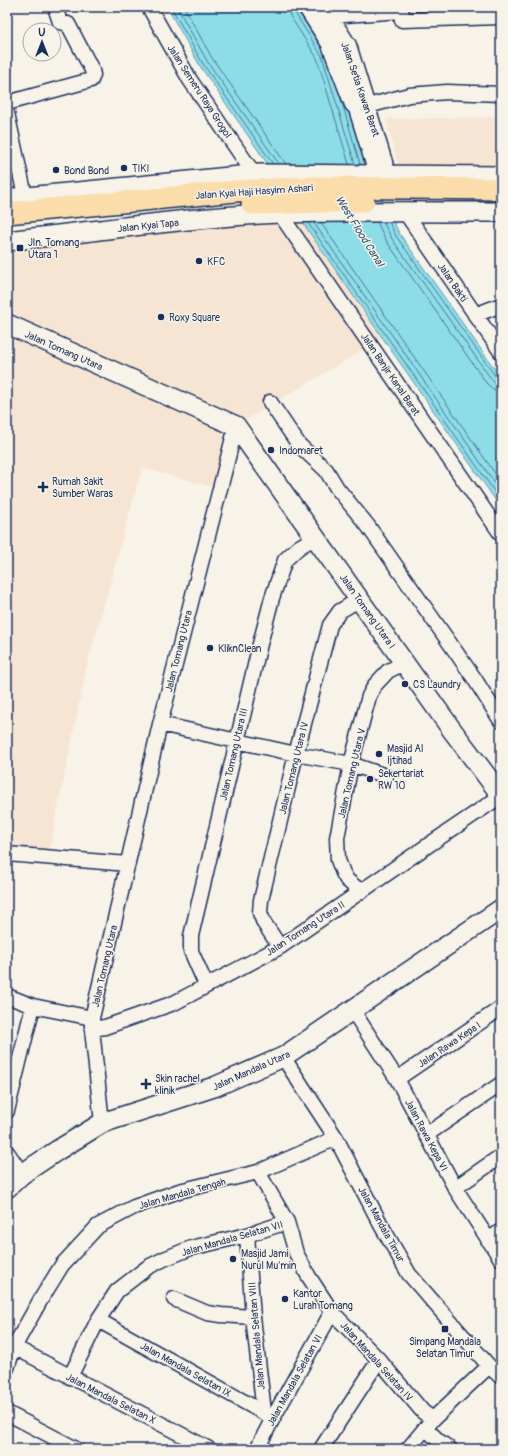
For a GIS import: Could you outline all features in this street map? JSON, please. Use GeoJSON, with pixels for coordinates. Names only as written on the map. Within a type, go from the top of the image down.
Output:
{"type":"FeatureCollection","features":[{"type":"Feature","properties":{"kind":"main road","name":"Jalan Kyai Haji Hasyim Ashari"},"geometry":{"type":"LineString","coordinates":[[7,213],[236,191],[314,187],[501,189]]}},
{"type":"Feature","properties":{"kind":"main road","name":"Jalan Kyai Haji Hasyim Ashari"},"geometry":{"type":"LineString","coordinates":[[7,226],[238,205],[412,199],[501,201]]}},
{"type":"Feature","properties":{"kind":"street"},"geometry":{"type":"LineString","coordinates":[[7,103],[91,80],[93,75],[92,70],[68,24],[60,22],[55,7]]}},
{"type":"Feature","properties":{"kind":"street","name":"Jalan Semeru Raya Grogol"},"geometry":{"type":"LineString","coordinates":[[149,7],[190,80],[257,174]]}},
{"type":"Feature","properties":{"kind":"street","name":"Jalan Setia Kawan Barat"},"geometry":{"type":"LineString","coordinates":[[308,7],[331,43],[361,104]]}},
{"type":"Feature","properties":{"kind":"street"},"geometry":{"type":"LineString","coordinates":[[328,12],[401,9],[402,20],[501,17]]}},
{"type":"Feature","properties":{"kind":"street","name":"Jalan Setia Kawan Barat"},"geometry":{"type":"LineString","coordinates":[[328,12],[349,45],[361,104]]}},
{"type":"Feature","properties":{"kind":"street"},"geometry":{"type":"LineString","coordinates":[[361,104],[410,95],[447,92],[501,94]]}},
{"type":"Feature","properties":{"kind":"street","name":"Jalan Setia Kawan Barat"},"geometry":{"type":"LineString","coordinates":[[361,104],[354,108],[379,175]]}},
{"type":"Feature","properties":{"kind":"street"},"geometry":{"type":"LineString","coordinates":[[7,113],[16,197],[257,174]]}},
{"type":"Feature","properties":{"kind":"street","name":"Jalan Kyai Haji Hasyim Ashari"},"geometry":{"type":"LineString","coordinates":[[257,174],[501,176]]}},
{"type":"Feature","properties":{"kind":"street","name":"Jalan Bakti"},"geometry":{"type":"LineString","coordinates":[[403,212],[501,352]]}},
{"type":"Feature","properties":{"kind":"street"},"geometry":{"type":"LineString","coordinates":[[284,213],[501,212]]}},
{"type":"Feature","properties":{"kind":"street","name":"Jalan Kyai Tapa"},"geometry":{"type":"LineString","coordinates":[[7,241],[217,218],[284,213]]}},
{"type":"Feature","properties":{"kind":"street","name":"Jalan Banjir Kanal Barat"},"geometry":{"type":"LineString","coordinates":[[284,213],[501,534]]}},
{"type":"Feature","properties":{"kind":"street"},"geometry":{"type":"LineString","coordinates":[[475,315],[501,305]]}},
{"type":"Feature","properties":{"kind":"street","name":"Jalan Tomang Utara"},"geometry":{"type":"LineString","coordinates":[[7,324],[236,426],[160,724],[92,1024],[102,1123]]}},
{"type":"Feature","properties":{"kind":"street"},"geometry":{"type":"LineString","coordinates":[[270,402],[299,445],[326,470],[368,526],[474,678],[501,721]]}},
{"type":"Feature","properties":{"kind":"street","name":"Jalan Tomang Utara I"},"geometry":{"type":"LineString","coordinates":[[236,426],[404,663],[501,796]]}},
{"type":"Feature","properties":{"kind":"street","name":"Jalan Tomang Utara III"},"geometry":{"type":"LineString","coordinates":[[206,985],[191,951],[190,936],[236,740],[272,598],[285,560],[299,547],[316,537]]}},
{"type":"Feature","properties":{"kind":"street","name":"Jalan Tomang Utara IV"},"geometry":{"type":"LineString","coordinates":[[280,947],[264,923],[260,913],[261,900],[296,754],[330,625],[340,611],[360,599]]}},
{"type":"Feature","properties":{"kind":"street","name":"Jalan Tomang Utara V"},"geometry":{"type":"LineString","coordinates":[[360,892],[347,880],[338,860],[337,838],[351,764],[369,696],[375,685],[388,671],[404,663]]}},
{"type":"Feature","properties":{"kind":"street"},"geometry":{"type":"LineString","coordinates":[[160,724],[296,754],[351,764],[386,776]]}},
{"type":"Feature","properties":{"kind":"street","name":"Jalan Tomang Utara II"},"geometry":{"type":"LineString","coordinates":[[92,1024],[105,1027],[174,1003],[280,947],[501,796]]}},
{"type":"Feature","properties":{"kind":"street"},"geometry":{"type":"LineString","coordinates":[[7,854],[128,864]]}},
{"type":"Feature","properties":{"kind":"street","name":"Jalan Mandala Utara"},"geometry":{"type":"LineString","coordinates":[[7,1188],[22,1174],[102,1123],[214,1088],[284,1057],[501,909]]}},
{"type":"Feature","properties":{"kind":"street"},"geometry":{"type":"LineString","coordinates":[[7,996],[33,1006],[92,1024]]}},
{"type":"Feature","properties":{"kind":"street"},"geometry":{"type":"LineString","coordinates":[[7,1111],[10,1084],[33,1006]]}},
{"type":"Feature","properties":{"kind":"street","name":"Jalan Rawa Kepa I"},"geometry":{"type":"LineString","coordinates":[[397,1079],[501,1008]]}},
{"type":"Feature","properties":{"kind":"street","name":"Jalan Rawa Kepa VI"},"geometry":{"type":"LineString","coordinates":[[353,1011],[397,1079],[454,1188],[501,1259]]}},
{"type":"Feature","properties":{"kind":"street","name":"Jalan Mandala Timur"},"geometry":{"type":"LineString","coordinates":[[284,1057],[336,1138],[381,1225],[410,1274],[489,1366],[501,1377]]}},
{"type":"Feature","properties":{"kind":"street"},"geometry":{"type":"LineString","coordinates":[[426,1135],[501,1084]]}},
{"type":"Feature","properties":{"kind":"street","name":"Jalan Mandala Tengah"},"geometry":{"type":"LineString","coordinates":[[7,1368],[14,1347],[62,1265],[98,1226],[134,1207],[179,1191],[258,1172],[336,1138]]}},
{"type":"Feature","properties":{"kind":"street"},"geometry":{"type":"LineString","coordinates":[[7,1152],[22,1174]]}},
{"type":"Feature","properties":{"kind":"street"},"geometry":{"type":"LineString","coordinates":[[454,1188],[501,1156]]}},
{"type":"Feature","properties":{"kind":"street","name":"Jalan Mandala Selatan IV"},"geometry":{"type":"LineString","coordinates":[[258,1172],[287,1222],[296,1253],[309,1277],[332,1312],[378,1360],[423,1412],[440,1442],[450,1449]]}},
{"type":"Feature","properties":{"kind":"street","name":"Jalan Mandala Selatan VII"},"geometry":{"type":"LineString","coordinates":[[70,1377],[98,1320],[117,1291],[148,1267],[190,1248],[247,1235],[287,1222]]}},
{"type":"Feature","properties":{"kind":"street"},"geometry":{"type":"LineString","coordinates":[[488,1240],[501,1231]]}},
{"type":"Feature","properties":{"kind":"street","name":"Jalan Mandala Selatan VIII"},"geometry":{"type":"LineString","coordinates":[[247,1235],[253,1317],[268,1415]]}},
{"type":"Feature","properties":{"kind":"street"},"geometry":{"type":"LineString","coordinates":[[174,1299],[207,1313],[253,1317]]}},
{"type":"Feature","properties":{"kind":"street","name":"Jalan Mandala Selatan VI"},"geometry":{"type":"LineString","coordinates":[[257,1449],[268,1415],[332,1312]]}},
{"type":"Feature","properties":{"kind":"street","name":"Jalan Mandala Selatan IX"},"geometry":{"type":"LineString","coordinates":[[98,1320],[268,1415]]}},
{"type":"Feature","properties":{"kind":"street","name":"Jalan Mandala Selatan X"},"geometry":{"type":"LineString","coordinates":[[14,1347],[209,1449]]}},
{"type":"Feature","properties":{"kind":"street"},"geometry":{"type":"LineString","coordinates":[[321,1449],[378,1360]]}},
{"type":"Feature","properties":{"kind":"street"},"geometry":{"type":"LineString","coordinates":[[408,1449],[429,1424],[489,1366]]}},
{"type":"Feature","properties":{"kind":"street"},"geometry":{"type":"LineString","coordinates":[[7,1413],[76,1449]]}},
{"type":"Feature","properties":{"kind":"shaded area"},"geometry":{"type":"Polygon","coordinates":[[[501,117],[501,167],[398,165],[386,119],[501,117]]]}},
{"type":"Feature","properties":{"kind":"shaded area"},"geometry":{"type":"Polygon","coordinates":[[[257,219],[302,221],[383,338],[236,426],[220,489],[142,468],[87,666],[48,856],[7,850],[7,245],[257,219]]]}},
{"type":"Feature","properties":{"kind":"water","name":"West Flood Canal"},"geometry":{"type":"Polygon","coordinates":[[[167,7],[302,7],[331,52],[365,165],[399,233],[501,378],[501,508],[309,232],[269,166],[200,66],[167,7]]]}},
{"type":"Feature","properties":{"kind":"place","name":"TIKI"},"geometry":{"type":"Point","coordinates":[124,168]}},
{"type":"Feature","properties":{"kind":"place","name":"Bond Bond"},"geometry":{"type":"Point","coordinates":[56,170]}},
{"type":"Feature","properties":{"kind":"place","name":"Jln. Tomang Utara 1"},"geometry":{"type":"Point","coordinates":[20,248]}},
{"type":"Feature","properties":{"kind":"place","name":"KFC"},"geometry":{"type":"Point","coordinates":[199,261]}},
{"type":"Feature","properties":{"kind":"place","name":"Roxy Square"},"geometry":{"type":"Point","coordinates":[161,317]}},
{"type":"Feature","properties":{"kind":"place","name":"Indomaret"},"geometry":{"type":"Point","coordinates":[271,450]}},
{"type":"Feature","properties":{"kind":"place","name":"Rumah Sakit Sumber Waras"},"geometry":{"type":"Point","coordinates":[43,487]}},
{"type":"Feature","properties":{"kind":"place","name":"KliknClean"},"geometry":{"type":"Point","coordinates":[210,648]}},
{"type":"Feature","properties":{"kind":"place","name":"CS Laundry"},"geometry":{"type":"Point","coordinates":[405,684]}},
{"type":"Feature","properties":{"kind":"place","name":"Masjid Al Ijtihad"},"geometry":{"type":"Point","coordinates":[379,754]}},
{"type":"Feature","properties":{"kind":"place","name":"Sekertariat RW 10"},"geometry":{"type":"Point","coordinates":[370,779]}},
{"type":"Feature","properties":{"kind":"place","name":"Skin rachel klinik"},"geometry":{"type":"Point","coordinates":[146,1084]}},
{"type":"Feature","properties":{"kind":"place","name":"Masjid Jami Nurul Mu'min"},"geometry":{"type":"Point","coordinates":[233,1259]}},
{"type":"Feature","properties":{"kind":"place","name":"Kantor Lurah Tomang"},"geometry":{"type":"Point","coordinates":[285,1299]}},
{"type":"Feature","properties":{"kind":"place","name":"Simpang Mandala Selatan Timur"},"geometry":{"type":"Point","coordinates":[445,1329]}}]}
